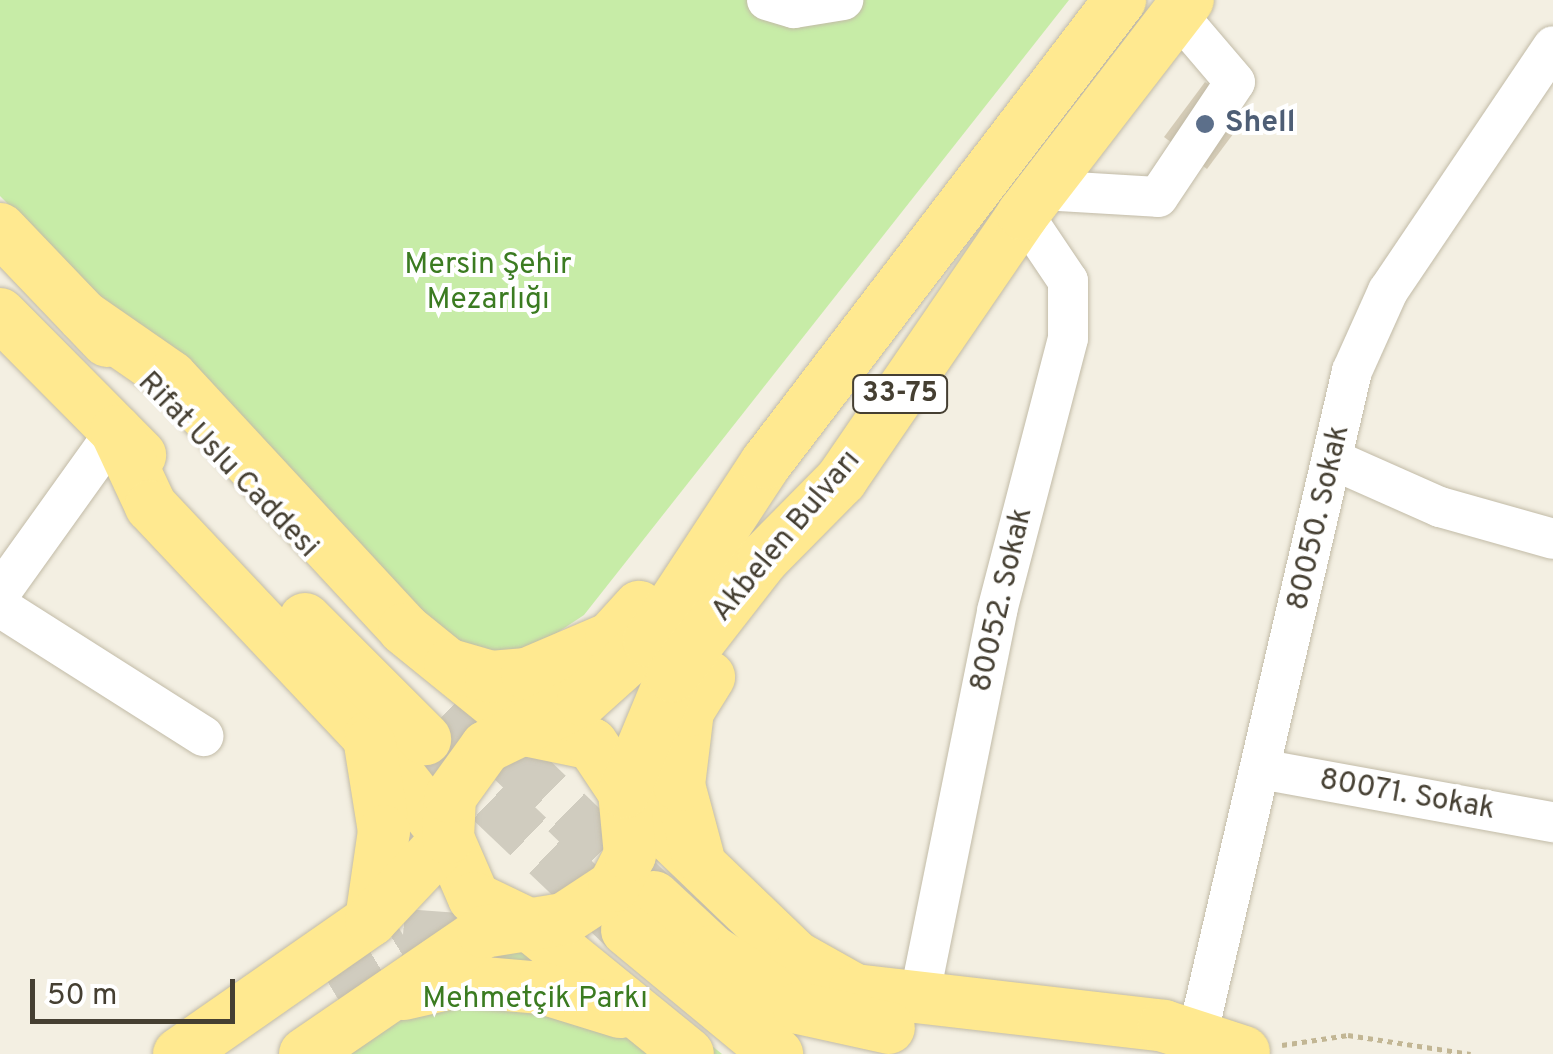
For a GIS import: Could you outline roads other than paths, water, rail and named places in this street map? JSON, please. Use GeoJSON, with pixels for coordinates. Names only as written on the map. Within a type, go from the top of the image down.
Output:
{"type":"FeatureCollection","features":[{"type":"Feature","properties":{"kind":"main road","name":"Akbelen Bulvarı"},"geometry":{"type":"LineString","coordinates":[[517,734],[583,700],[649,641],[766,463],[1120,0]]}},
{"type":"Feature","properties":{"kind":"main road","name":"Akbelen Bulvarı"},"geometry":{"type":"LineString","coordinates":[[637,894],[624,792],[672,676],[764,558],[841,480],[1032,202],[1182,7]]}},
{"type":"Feature","properties":{"kind":"main road"},"geometry":{"type":"LineString","coordinates":[[0,229],[83,316],[171,376],[404,629],[443,702]]}},
{"type":"Feature","properties":{"kind":"main road","name":"Rifat Uslu Caddesi"},"geometry":{"type":"LineString","coordinates":[[0,314],[116,431],[443,702]]}},
{"type":"Feature","properties":{"kind":"main road"},"geometry":{"type":"LineString","coordinates":[[116,431],[151,506],[369,738],[448,838],[474,898],[528,924],[688,1054]]}},
{"type":"Feature","properties":{"kind":"main road","name":"33-75"},"geometry":{"type":"LineString","coordinates":[[443,702],[491,678],[527,674],[612,638],[766,463]]}},
{"type":"Feature","properties":{"kind":"main road","name":"33-75"},"geometry":{"type":"LineString","coordinates":[[698,856],[679,786],[688,710],[841,480]]}},
{"type":"Feature","properties":{"kind":"main road","name":"33-75"},"geometry":{"type":"LineString","coordinates":[[443,702],[517,734],[592,744],[624,792]]}},
{"type":"Feature","properties":{"kind":"main road","name":"33-75"},"geometry":{"type":"LineString","coordinates":[[448,838],[450,797],[464,768],[517,734]]}},
{"type":"Feature","properties":{"kind":"main road"},"geometry":{"type":"LineString","coordinates":[[369,738],[384,831],[370,920]]}},
{"type":"Feature","properties":{"kind":"main road"},"geometry":{"type":"LineString","coordinates":[[624,792],[698,856],[796,956],[855,990],[1243,1047]]}},
{"type":"Feature","properties":{"kind":"main road"},"geometry":{"type":"LineString","coordinates":[[179,1054],[370,920],[448,838]]}},
{"type":"Feature","properties":{"kind":"main road"},"geometry":{"type":"LineString","coordinates":[[637,894],[712,951],[799,1008],[919,1034],[1243,1047]]}},
{"type":"Feature","properties":{"kind":"main road"},"geometry":{"type":"LineString","coordinates":[[310,1052],[483,932],[590,909],[637,894]]}},
{"type":"Feature","properties":{"kind":"main road"},"geometry":{"type":"LineString","coordinates":[[637,894],[776,1054]]}},
{"type":"Feature","properties":{"kind":"main road"},"geometry":{"type":"LineString","coordinates":[[388,998],[460,980],[542,988],[646,1020]]}},
{"type":"Feature","properties":{"kind":"main road"},"geometry":{"type":"LineString","coordinates":[[233,1054],[327,981]]}},
{"type":"Feature","properties":{"kind":"street"},"geometry":{"type":"LineString","coordinates":[[767,0],[794,8],[843,0]]}},
{"type":"Feature","properties":{"kind":"street"},"geometry":{"type":"LineString","coordinates":[[1032,202],[1158,197],[1235,82],[1182,7]]}},
{"type":"Feature","properties":{"kind":"street","name":"80050. Sokak"},"geometry":{"type":"LineString","coordinates":[[1243,1047],[1260,770],[1336,461],[1352,372],[1388,291],[1553,46]]}},
{"type":"Feature","properties":{"kind":"street","name":"80052. Sokak"},"geometry":{"type":"LineString","coordinates":[[919,998],[998,611],[1068,338],[1068,282],[1032,202]]}},
{"type":"Feature","properties":{"kind":"street"},"geometry":{"type":"LineString","coordinates":[[0,593],[116,431]]}},
{"type":"Feature","properties":{"kind":"street"},"geometry":{"type":"LineString","coordinates":[[1336,461],[1440,508],[1553,538]]}},
{"type":"Feature","properties":{"kind":"street"},"geometry":{"type":"LineString","coordinates":[[0,606],[203,736]]}},
{"type":"Feature","properties":{"kind":"street","name":"80071. Sokak"},"geometry":{"type":"LineString","coordinates":[[1260,770],[1553,822]]}},
{"type":"Feature","properties":{"kind":"tunnel"},"geometry":{"type":"LineString","coordinates":[[454,704],[653,896]]}},
{"type":"Feature","properties":{"kind":"tunnel"},"geometry":{"type":"LineString","coordinates":[[434,747],[627,930]]}},
{"type":"Feature","properties":{"kind":"tunnel"},"geometry":{"type":"LineString","coordinates":[[327,981],[403,935],[498,942]]}},
{"type":"Feature","properties":{"kind":"place","name":"Shell"},"geometry":{"type":"Point","coordinates":[1205,124]}},
{"type":"Feature","properties":{"kind":"park label","name":"Mersin Şehir Mezarlığı"},"geometry":{"type":"Point","coordinates":[488,283]}},
{"type":"Feature","properties":{"kind":"park label","name":"Mehmetçik Parkı"},"geometry":{"type":"Point","coordinates":[535,1000]}}]}
